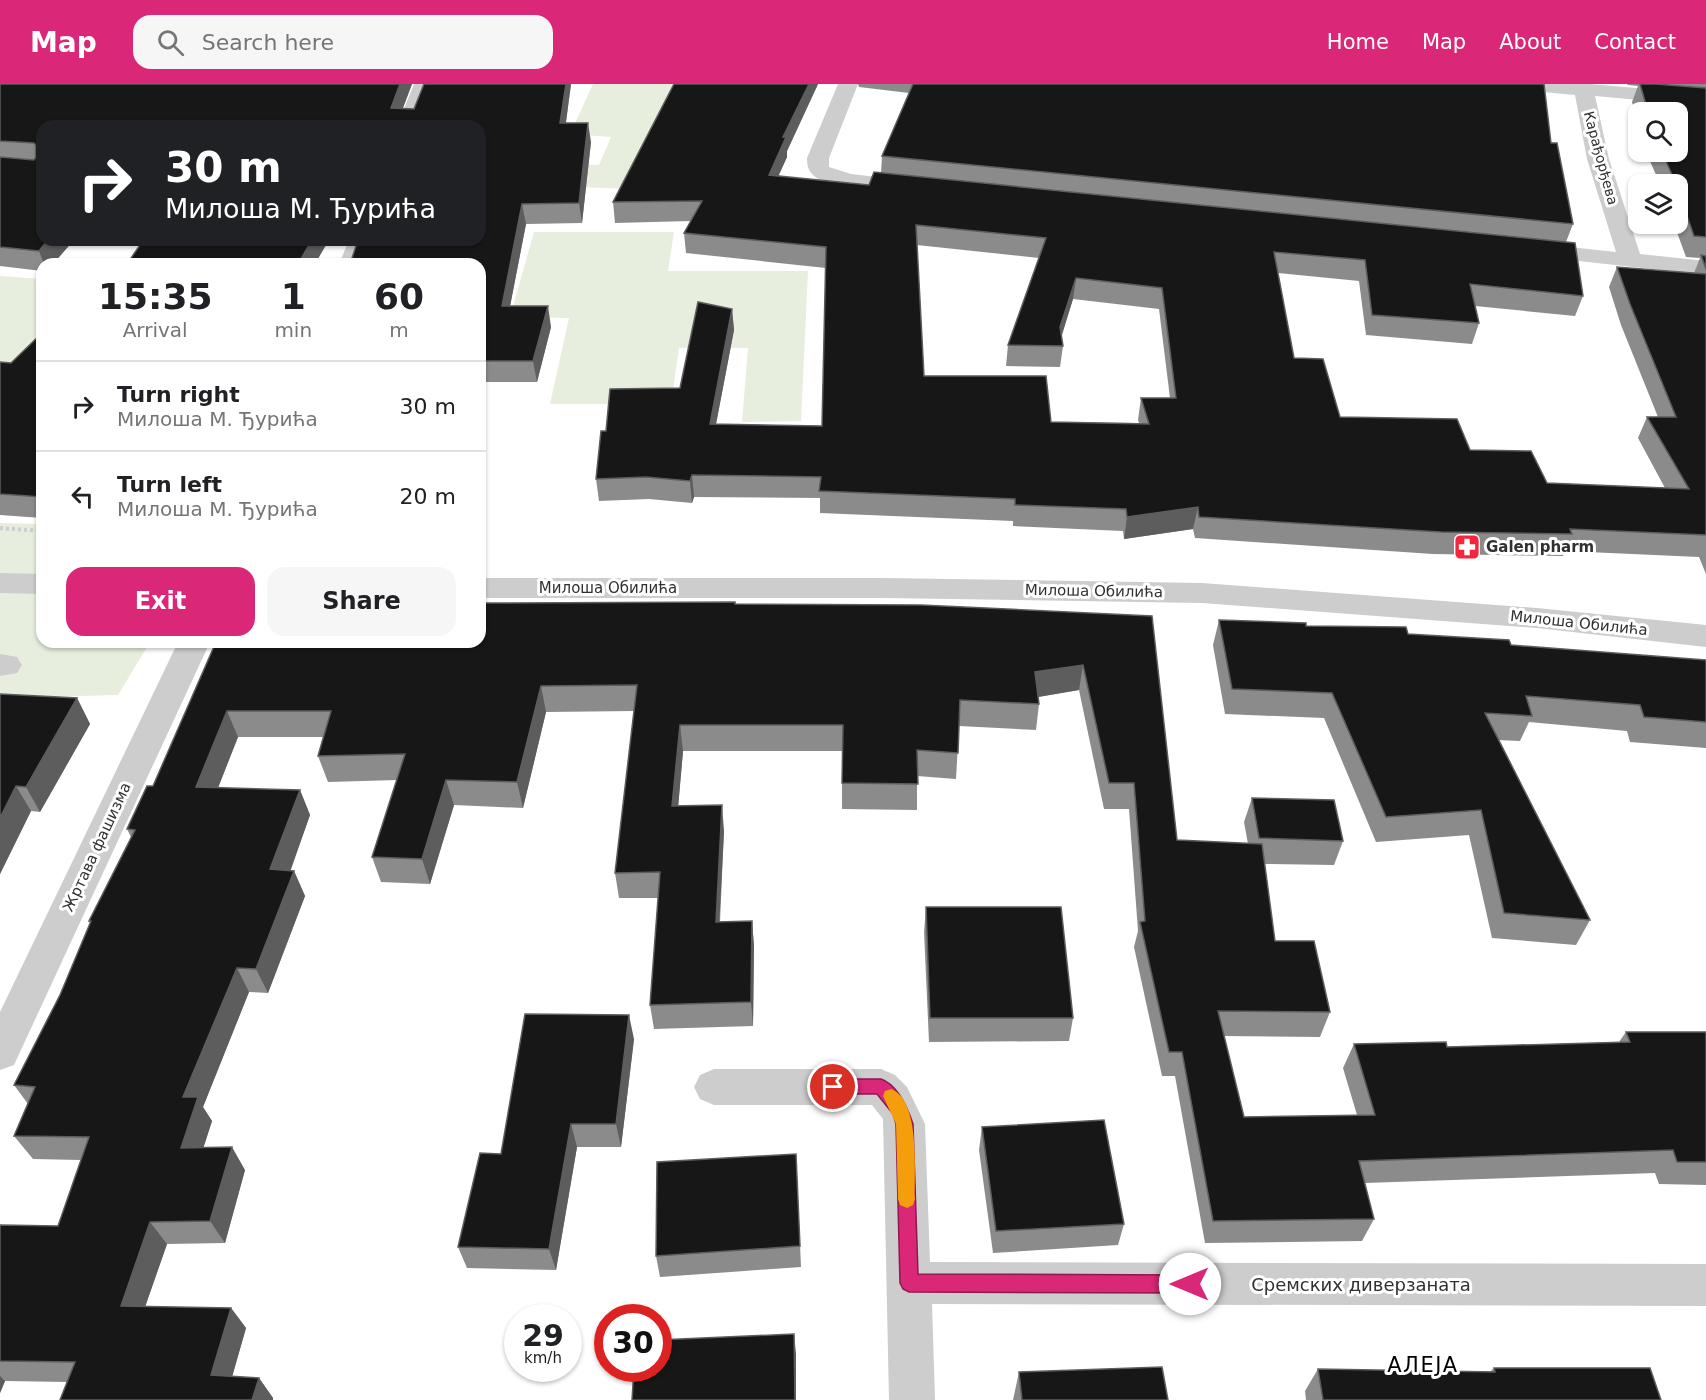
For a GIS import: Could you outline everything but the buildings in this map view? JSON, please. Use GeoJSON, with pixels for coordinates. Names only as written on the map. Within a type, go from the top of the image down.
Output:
{"type":"FeatureCollection","features":[{"type":"Feature","properties":{"kind":"street"},"geometry":{"type":"LineString","coordinates":[[409,120],[424,84]]}},
{"type":"Feature","properties":{"kind":"street"},"geometry":{"type":"LineString","coordinates":[[848,84],[818,158],[818,166],[822,172],[845,180],[931,189]]}},
{"type":"Feature","properties":{"kind":"street"},"geometry":{"type":"LineString","coordinates":[[1521,84],[1706,100]]}},
{"type":"Feature","properties":{"kind":"street","name":"Карађорђева"},"geometry":{"type":"LineString","coordinates":[[1584,90],[1598,159],[1631,261]]}},
{"type":"Feature","properties":{"kind":"street"},"geometry":{"type":"LineString","coordinates":[[1512,248],[1706,268]]}},
{"type":"Feature","properties":{"kind":"street"},"geometry":{"type":"LineString","coordinates":[[0,583],[36,584]]}},
{"type":"Feature","properties":{"kind":"street","name":"Милоша Обилића"},"geometry":{"type":"LineString","coordinates":[[486,588],[884,588],[1202,593],[1537,618],[1706,636]]}},
{"type":"Feature","properties":{"kind":"street","name":"Жртава фашизма"},"geometry":{"type":"LineString","coordinates":[[0,1053],[191,648]]}},
{"type":"Feature","properties":{"kind":"street"},"geometry":{"type":"LineString","coordinates":[[714,1087],[881,1087],[893,1098],[904,1124],[912,1400]]}},
{"type":"Feature","properties":{"kind":"street","name":"Сремских диверзаната"},"geometry":{"type":"LineString","coordinates":[[909,1283],[1706,1285]]}},
{"type":"Feature","properties":{"kind":"path"},"geometry":{"type":"LineString","coordinates":[[0,528],[36,531]]}},
{"type":"Feature","properties":{"kind":"green space"},"geometry":{"type":"Polygon","coordinates":[[[593,84],[700,84],[634,189],[549,186],[559,164],[599,165],[611,137],[570,134],[593,84]]]}},
{"type":"Feature","properties":{"kind":"green space"},"geometry":{"type":"Polygon","coordinates":[[[534,232],[674,232],[668,271],[808,271],[801,421],[742,422],[748,348],[679,348],[671,404],[550,404],[569,318],[510,317],[534,232]]]}},
{"type":"Feature","properties":{"kind":"green space"},"geometry":{"type":"Polygon","coordinates":[[[0,276],[36,279],[36,350],[0,373],[0,276]]]}},
{"type":"Feature","properties":{"kind":"green space"},"geometry":{"type":"Polygon","coordinates":[[[0,523],[36,524],[36,648],[146,648],[118,695],[0,698],[0,523]]]}},
{"type":"Feature","properties":{"kind":"slow traffic"},"geometry":{"type":"LineString","coordinates":[[891,1096],[900,1111],[904,1124],[907,1199]]}},
{"type":"Feature","properties":{"kind":"place","name":"Galen pharm"},"geometry":{"type":"Point","coordinates":[1467,547]}},
{"type":"Feature","properties":{"kind":"district","name":"АЛЕЈА"},"geometry":{"type":"Point","coordinates":[1423,1365]}},
{"type":"Feature","properties":{"kind":"route"},"geometry":{"type":"LineString","coordinates":[[833,1087],[881,1087],[893,1098],[900,1111],[904,1124],[909,1283],[1190,1284]]}}]}
